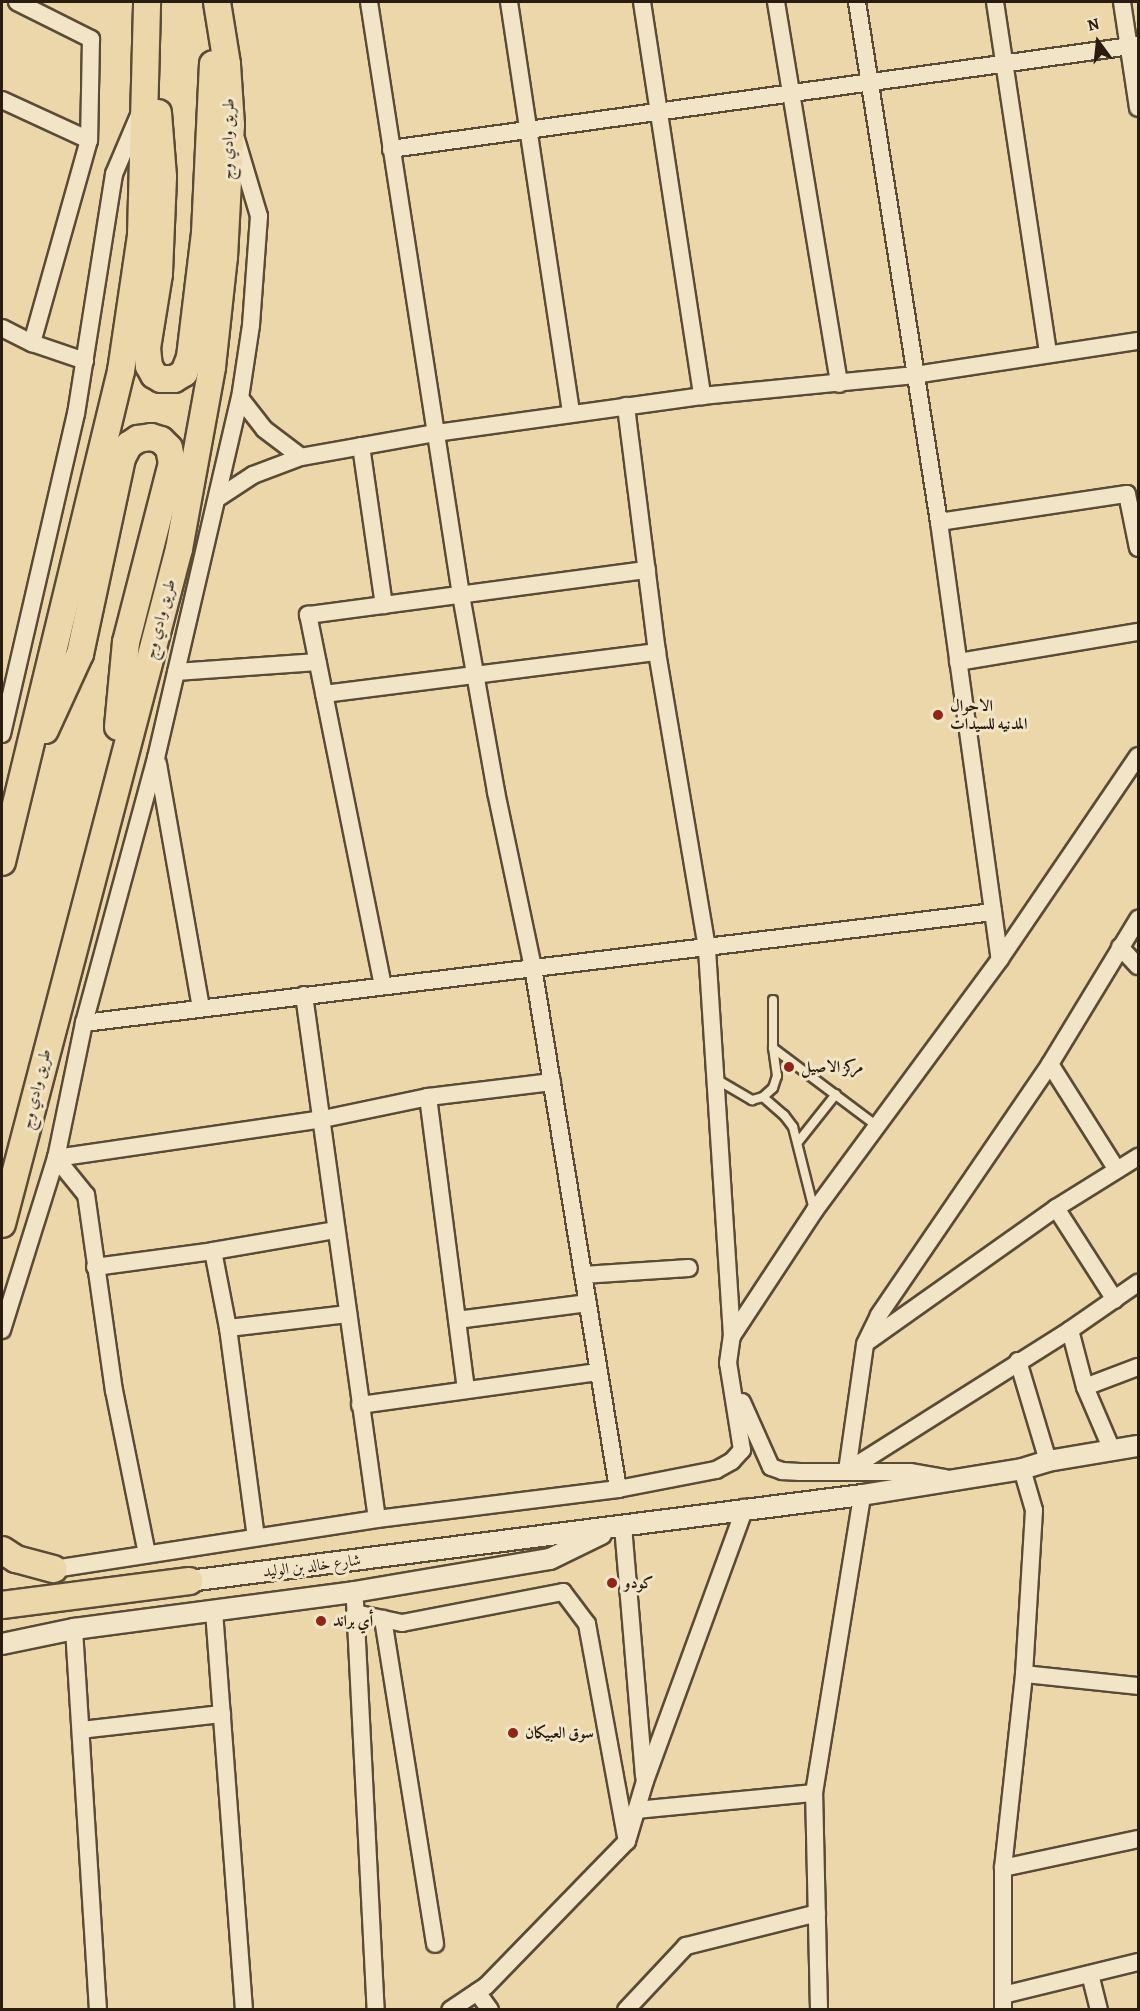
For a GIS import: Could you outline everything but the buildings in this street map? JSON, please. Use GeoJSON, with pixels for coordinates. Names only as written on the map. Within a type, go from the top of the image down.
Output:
{"type":"FeatureCollection","features":[{"type":"Feature","properties":{"kind":"main road"},"geometry":{"type":"LineString","coordinates":[[148,5],[164,177],[159,274],[147,348],[149,366],[153,375],[161,379],[174,379],[184,373],[190,357],[205,233],[217,3]]}},
{"type":"Feature","properties":{"kind":"main road","name":"طريق وادي وج"},"geometry":{"type":"LineString","coordinates":[[2,1224],[186,516],[212,367],[224,257],[231,126],[227,64],[217,3]]}},
{"type":"Feature","properties":{"kind":"main road"},"geometry":{"type":"LineString","coordinates":[[2,862],[121,371],[141,235],[148,5]]}},
{"type":"Feature","properties":{"kind":"main road"},"geometry":{"type":"LineString","coordinates":[[21,781],[80,654],[122,458],[129,445],[138,439],[151,437],[161,440],[168,448],[172,463],[126,642],[111,802]]}},
{"type":"Feature","properties":{"kind":"main road"},"geometry":{"type":"LineString","coordinates":[[2,1550],[16,1559],[54,1569]]}},
{"type":"Feature","properties":{"kind":"main road","name":"شارع خالد بن الوليد"},"geometry":{"type":"LineString","coordinates":[[2,1605],[189,1581]]}},
{"type":"Feature","properties":{"kind":"street"},"geometry":{"type":"LineString","coordinates":[[17,2],[92,39],[89,140],[32,343]]}},
{"type":"Feature","properties":{"kind":"street"},"geometry":{"type":"LineString","coordinates":[[369,2],[461,595],[496,792],[533,967],[618,1489]]}},
{"type":"Feature","properties":{"kind":"street"},"geometry":{"type":"LineString","coordinates":[[509,2],[572,413]]}},
{"type":"Feature","properties":{"kind":"street"},"geometry":{"type":"LineString","coordinates":[[642,2],[702,396]]}},
{"type":"Feature","properties":{"kind":"street"},"geometry":{"type":"LineString","coordinates":[[776,2],[839,384]]}},
{"type":"Feature","properties":{"kind":"street"},"geometry":{"type":"LineString","coordinates":[[857,2],[939,522],[1000,959]]}},
{"type":"Feature","properties":{"kind":"street"},"geometry":{"type":"LineString","coordinates":[[995,2],[1048,353]]}},
{"type":"Feature","properties":{"kind":"street"},"geometry":{"type":"LineString","coordinates":[[1122,2],[1134,46],[1138,108]]}},
{"type":"Feature","properties":{"kind":"street"},"geometry":{"type":"LineString","coordinates":[[391,149],[1134,46]]}},
{"type":"Feature","properties":{"kind":"street"},"geometry":{"type":"LineString","coordinates":[[2,100],[89,140]]}},
{"type":"Feature","properties":{"kind":"street"},"geometry":{"type":"LineString","coordinates":[[2,734],[7,687],[76,414],[114,174],[144,102]]}},
{"type":"Feature","properties":{"kind":"street"},"geometry":{"type":"LineString","coordinates":[[2,1330],[56,1158],[84,1023],[156,758],[240,398],[251,325],[259,216],[231,126]]}},
{"type":"Feature","properties":{"kind":"street"},"geometry":{"type":"LineString","coordinates":[[2,328],[32,343],[85,361]]}},
{"type":"Feature","properties":{"kind":"street"},"geometry":{"type":"LineString","coordinates":[[218,498],[253,476],[301,456],[572,413],[702,396],[915,375],[1138,341]]}},
{"type":"Feature","properties":{"kind":"street"},"geometry":{"type":"LineString","coordinates":[[240,398],[264,429],[301,456]]}},
{"type":"Feature","properties":{"kind":"street"},"geometry":{"type":"LineString","coordinates":[[54,1569],[377,1519],[618,1489],[716,1470],[732,1461],[742,1450],[728,1363],[732,1335],[707,948],[657,652],[626,406]]}},
{"type":"Feature","properties":{"kind":"street"},"geometry":{"type":"LineString","coordinates":[[361,446],[384,605]]}},
{"type":"Feature","properties":{"kind":"street"},"geometry":{"type":"LineString","coordinates":[[939,522],[1127,494],[1138,548]]}},
{"type":"Feature","properties":{"kind":"street"},"geometry":{"type":"LineString","coordinates":[[383,986],[308,615],[647,570]]}},
{"type":"Feature","properties":{"kind":"street"},"geometry":{"type":"LineString","coordinates":[[958,662],[1138,632]]}},
{"type":"Feature","properties":{"kind":"street"},"geometry":{"type":"LineString","coordinates":[[324,694],[657,652]]}},
{"type":"Feature","properties":{"kind":"street"},"geometry":{"type":"LineString","coordinates":[[176,672],[318,662]]}},
{"type":"Feature","properties":{"kind":"street"},"geometry":{"type":"LineString","coordinates":[[732,1335],[814,1210],[1000,959],[1138,756]]}},
{"type":"Feature","properties":{"kind":"street"},"geometry":{"type":"LineString","coordinates":[[156,758],[201,1008]]}},
{"type":"Feature","properties":{"kind":"street"},"geometry":{"type":"LineString","coordinates":[[84,1023],[993,912]]}},
{"type":"Feature","properties":{"kind":"street"},"geometry":{"type":"LineString","coordinates":[[847,1471],[865,1344],[879,1315],[1050,1064],[1138,919]]}},
{"type":"Feature","properties":{"kind":"street"},"geometry":{"type":"LineString","coordinates":[[1120,946],[1138,966]]}},
{"type":"Feature","properties":{"kind":"street"},"geometry":{"type":"LineString","coordinates":[[304,995],[377,1519]]}},
{"type":"Feature","properties":{"kind":"street"},"geometry":{"type":"LineString","coordinates":[[1050,1064],[1117,1170]]}},
{"type":"Feature","properties":{"kind":"street"},"geometry":{"type":"LineString","coordinates":[[56,1158],[322,1119],[428,1097],[552,1082]]}},
{"type":"Feature","properties":{"kind":"street"},"geometry":{"type":"LineString","coordinates":[[428,1097],[466,1390]]}},
{"type":"Feature","properties":{"kind":"street"},"geometry":{"type":"LineString","coordinates":[[865,1344],[1056,1208],[1138,1157]]}},
{"type":"Feature","properties":{"kind":"street"},"geometry":{"type":"LineString","coordinates":[[56,1158],[86,1195],[114,1391],[147,1554]]}},
{"type":"Feature","properties":{"kind":"street"},"geometry":{"type":"LineString","coordinates":[[1056,1208],[1115,1300]]}},
{"type":"Feature","properties":{"kind":"street"},"geometry":{"type":"LineString","coordinates":[[95,1267],[213,1251],[336,1230]]}},
{"type":"Feature","properties":{"kind":"street"},"geometry":{"type":"LineString","coordinates":[[213,1251],[228,1328],[256,1537]]}},
{"type":"Feature","properties":{"kind":"street"},"geometry":{"type":"LineString","coordinates":[[583,1275],[689,1268]]}},
{"type":"Feature","properties":{"kind":"street"},"geometry":{"type":"LineString","coordinates":[[847,1471],[1070,1330],[1138,1283]]}},
{"type":"Feature","properties":{"kind":"street"},"geometry":{"type":"LineString","coordinates":[[457,1320],[588,1303]]}},
{"type":"Feature","properties":{"kind":"street"},"geometry":{"type":"LineString","coordinates":[[228,1328],[348,1314]]}},
{"type":"Feature","properties":{"kind":"street"},"geometry":{"type":"LineString","coordinates":[[1070,1330],[1085,1387],[1112,1450]]}},
{"type":"Feature","properties":{"kind":"street"},"geometry":{"type":"LineString","coordinates":[[1018,1361],[1048,1461]]}},
{"type":"Feature","properties":{"kind":"street"},"geometry":{"type":"LineString","coordinates":[[728,1363],[746,1414],[771,1467],[782,1471],[847,1471],[873,1474],[910,1472],[955,1480]]}},
{"type":"Feature","properties":{"kind":"street"},"geometry":{"type":"LineString","coordinates":[[1085,1387],[1138,1367]]}},
{"type":"Feature","properties":{"kind":"street"},"geometry":{"type":"LineString","coordinates":[[360,1405],[599,1372]]}},
{"type":"Feature","properties":{"kind":"street","name":"شارع خالد بن الوليد"},"geometry":{"type":"LineString","coordinates":[[189,1581],[618,1527],[745,1508],[862,1495],[1022,1469],[1048,1461],[1138,1446]]}},
{"type":"Feature","properties":{"kind":"street"},"geometry":{"type":"LineString","coordinates":[[1022,1469],[1034,1510],[1024,1674],[1003,1868],[1003,2002],[1090,1974],[1138,1962]]}},
{"type":"Feature","properties":{"kind":"street"},"geometry":{"type":"LineString","coordinates":[[819,2010],[814,1792],[862,1495]]}},
{"type":"Feature","properties":{"kind":"street"},"geometry":{"type":"LineString","coordinates":[[450,2010],[477,1992],[627,1841],[645,1781],[745,1508]]}},
{"type":"Feature","properties":{"kind":"street"},"geometry":{"type":"LineString","coordinates":[[2,1644],[74,1629],[354,1592],[550,1559],[618,1527],[645,1781]]}},
{"type":"Feature","properties":{"kind":"street"},"geometry":{"type":"LineString","coordinates":[[354,1592],[376,2010]]}},
{"type":"Feature","properties":{"kind":"street"},"geometry":{"type":"LineString","coordinates":[[356,1613],[402,1623],[563,1593],[587,1624],[627,1841]]}},
{"type":"Feature","properties":{"kind":"street"},"geometry":{"type":"LineString","coordinates":[[214,1611],[244,2010]]}},
{"type":"Feature","properties":{"kind":"street"},"geometry":{"type":"LineString","coordinates":[[383,1619],[435,1944]]}},
{"type":"Feature","properties":{"kind":"street"},"geometry":{"type":"LineString","coordinates":[[74,1629],[98,2010]]}},
{"type":"Feature","properties":{"kind":"street"},"geometry":{"type":"LineString","coordinates":[[1024,1674],[1138,1686]]}},
{"type":"Feature","properties":{"kind":"street"},"geometry":{"type":"LineString","coordinates":[[81,1730],[222,1714]]}},
{"type":"Feature","properties":{"kind":"street"},"geometry":{"type":"LineString","coordinates":[[636,1810],[814,1792]]}},
{"type":"Feature","properties":{"kind":"street"},"geometry":{"type":"LineString","coordinates":[[1003,1868],[1138,1839]]}},
{"type":"Feature","properties":{"kind":"street"},"geometry":{"type":"LineString","coordinates":[[634,2006],[686,1946],[817,1913]]}},
{"type":"Feature","properties":{"kind":"street"},"geometry":{"type":"LineString","coordinates":[[1090,1974],[1099,2010]]}},
{"type":"Feature","properties":{"kind":"street"},"geometry":{"type":"LineString","coordinates":[[477,1992],[490,2010]]}},
{"type":"Feature","properties":{"kind":"lane"},"geometry":{"type":"LineString","coordinates":[[763,1098],[773,1088],[777,1076],[773,1048],[773,1000]]}},
{"type":"Feature","properties":{"kind":"lane"},"geometry":{"type":"LineString","coordinates":[[773,1048],[877,1126]]}},
{"type":"Feature","properties":{"kind":"lane"},"geometry":{"type":"LineString","coordinates":[[716,1078],[746,1098],[763,1098],[784,1115],[798,1142],[814,1210]]}},
{"type":"Feature","properties":{"kind":"lane"},"geometry":{"type":"LineString","coordinates":[[798,1142],[836,1094]]}},
{"type":"Feature","properties":{"kind":"place","name":"الاحوال المدنيه للسيدات"},"geometry":{"type":"Point","coordinates":[938,715]}},
{"type":"Feature","properties":{"kind":"place","name":"مركز الاصيل"},"geometry":{"type":"Point","coordinates":[789,1067]}},
{"type":"Feature","properties":{"kind":"place","name":"كودو"},"geometry":{"type":"Point","coordinates":[612,1583]}},
{"type":"Feature","properties":{"kind":"place","name":"أي براند"},"geometry":{"type":"Point","coordinates":[321,1621]}},
{"type":"Feature","properties":{"kind":"place","name":"سوق العبيكان"},"geometry":{"type":"Point","coordinates":[513,1733]}}]}
